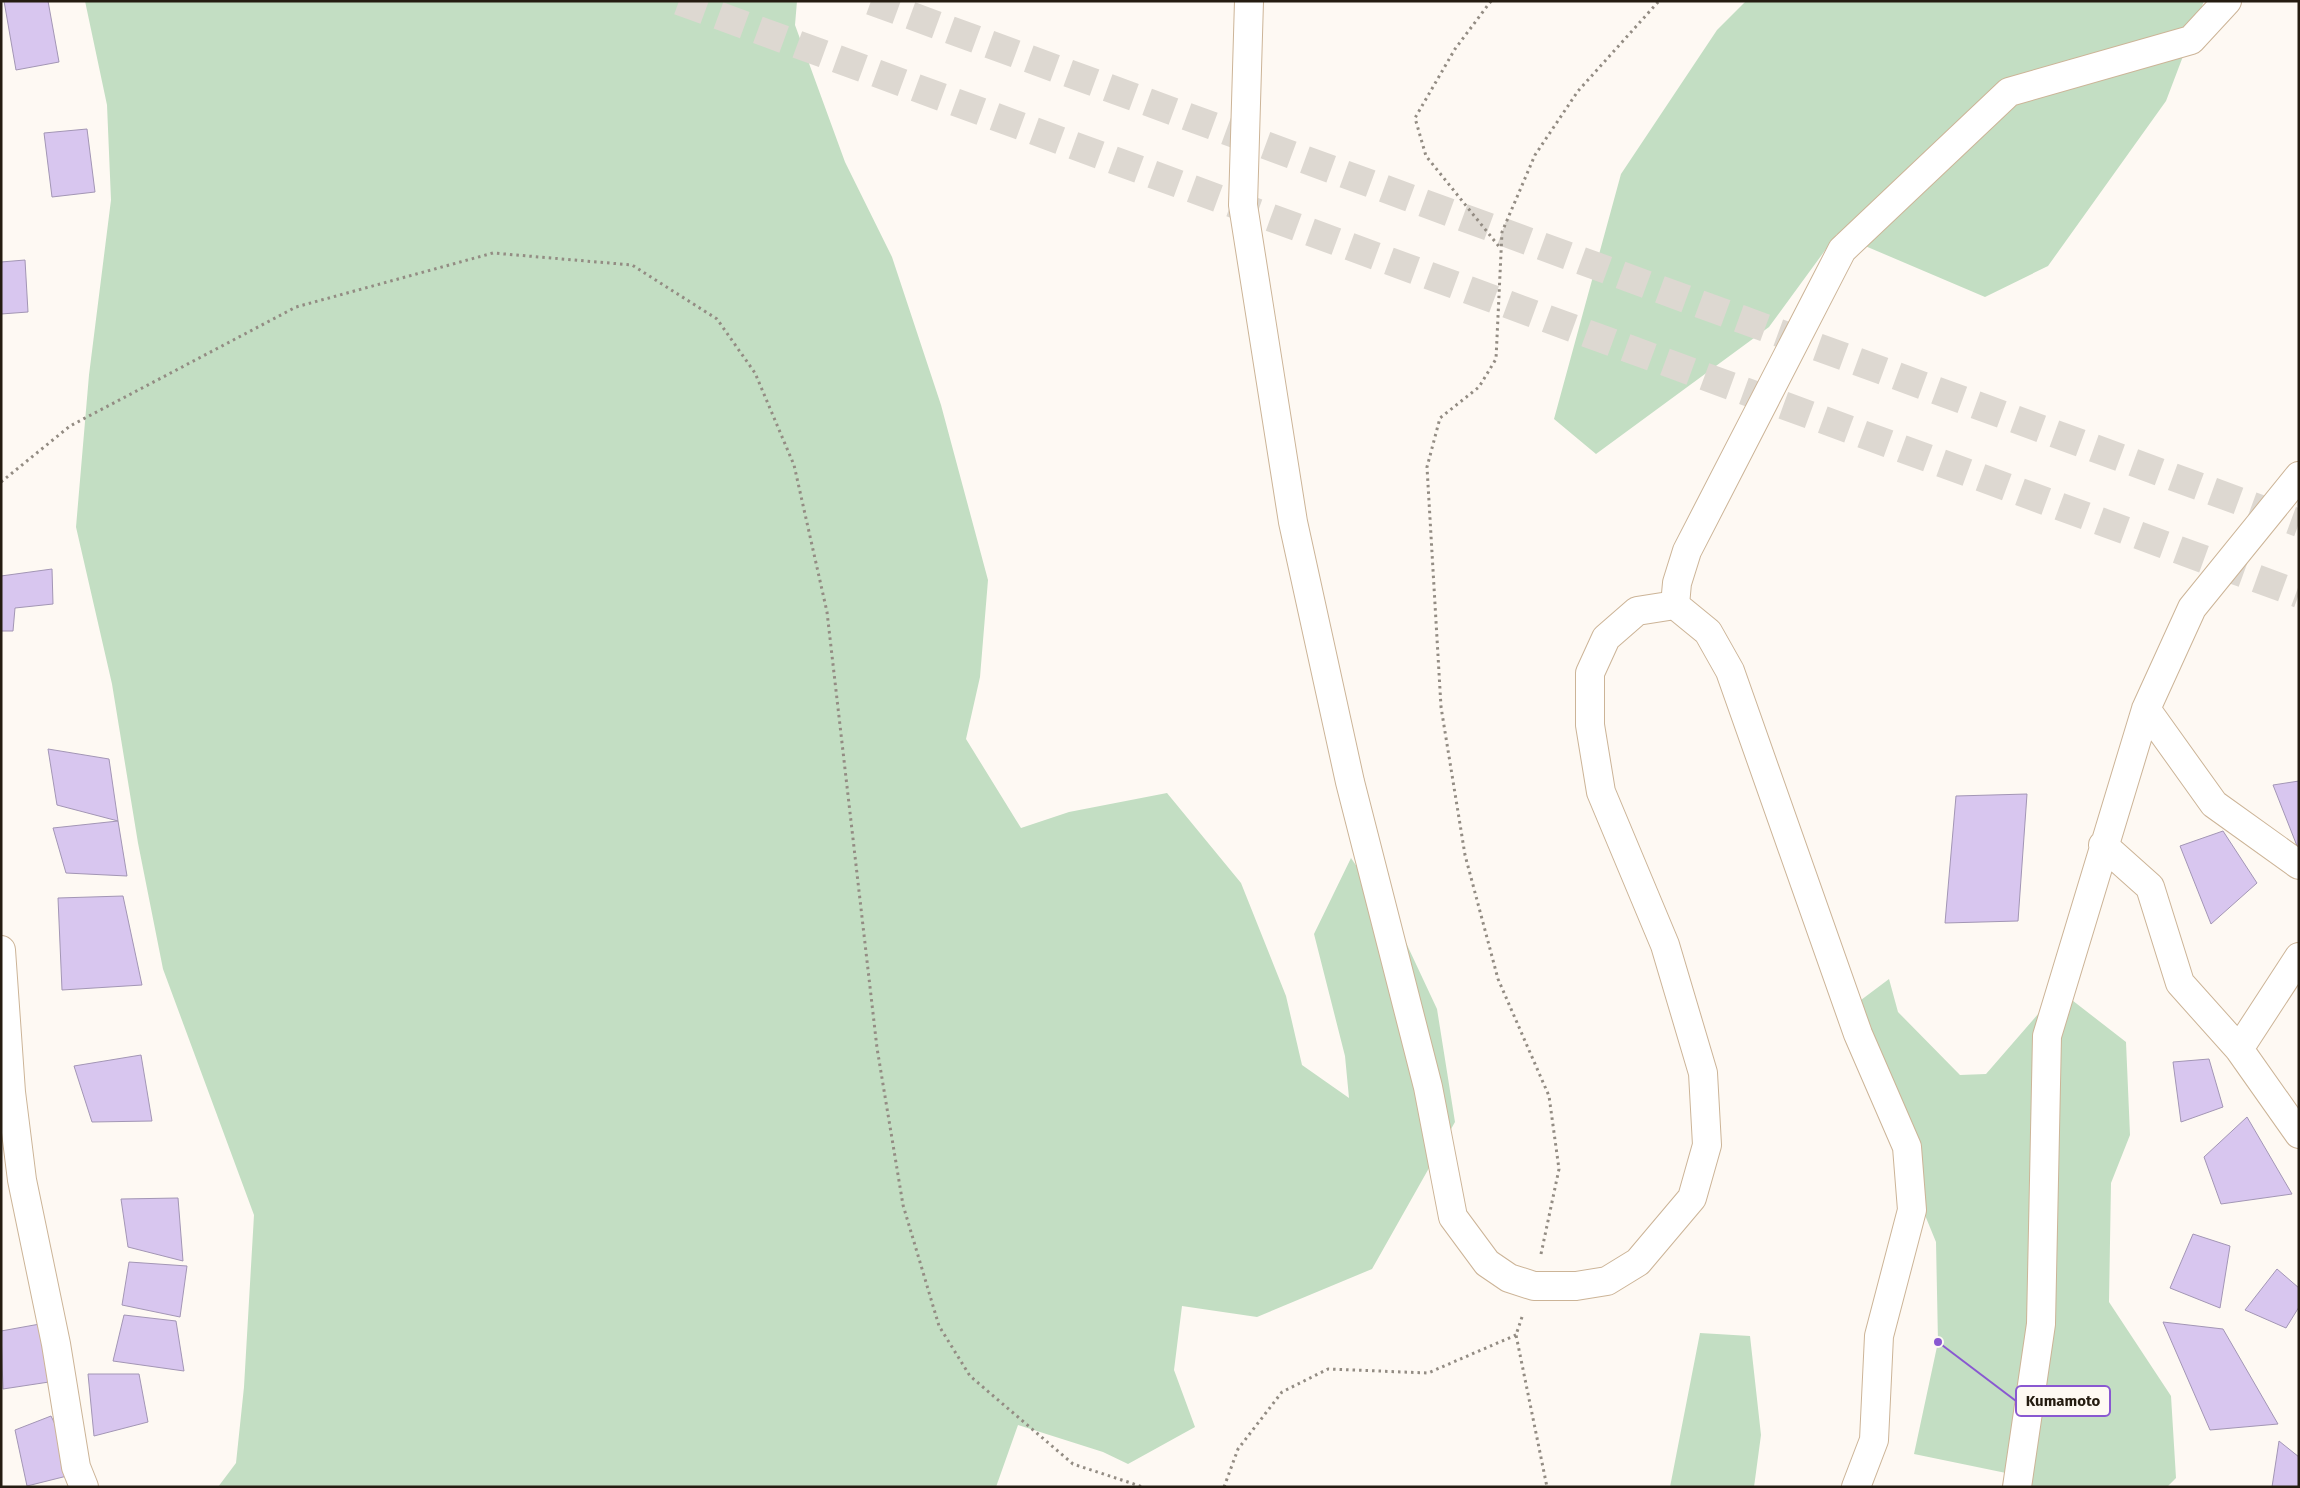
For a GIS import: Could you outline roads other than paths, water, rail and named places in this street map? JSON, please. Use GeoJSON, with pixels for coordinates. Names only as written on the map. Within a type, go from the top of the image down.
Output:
{"type":"FeatureCollection","features":[{"type":"Feature","properties":{"kind":"street"},"geometry":{"type":"LineString","coordinates":[[1249,1],[1243,205],[1293,522],[1350,782],[1428,1087],[1453,1217],[1487,1263],[1509,1278],[1534,1286],[1576,1286],[1607,1281],[1638,1262],[1692,1198],[1707,1146],[1703,1073],[1665,945],[1601,792],[1590,725],[1590,674],[1606,638],[1637,611],[1675,605],[1708,632],[1730,671],[1858,1034],[1908,1147],[1912,1210],[1879,1336],[1874,1440],[1856,1487]]}},
{"type":"Feature","properties":{"kind":"street"},"geometry":{"type":"LineString","coordinates":[[1675,605],[1676,583],[1687,551],[1842,250],[2010,92],[2192,40],[2227,1]]}},
{"type":"Feature","properties":{"kind":"street"},"geometry":{"type":"LineString","coordinates":[[2017,1487],[2041,1324],[2047,1036],[2103,845],[2146,709],[2192,608],[2299,476]]}},
{"type":"Feature","properties":{"kind":"street"},"geometry":{"type":"LineString","coordinates":[[2146,709],[2214,804],[2299,865]]}},
{"type":"Feature","properties":{"kind":"street"},"geometry":{"type":"LineString","coordinates":[[2103,845],[2150,888],[2180,983],[2239,1049],[2299,1134]]}},
{"type":"Feature","properties":{"kind":"street"},"geometry":{"type":"LineString","coordinates":[[1,950],[11,1092],[22,1180],[54,1337],[76,1467],[84,1487]]}},
{"type":"Feature","properties":{"kind":"street"},"geometry":{"type":"LineString","coordinates":[[2239,1049],[2299,957]]}},
{"type":"Feature","properties":{"kind":"tunnel"},"geometry":{"type":"LineString","coordinates":[[679,1],[2299,594]]}},
{"type":"Feature","properties":{"kind":"tunnel"},"geometry":{"type":"LineString","coordinates":[[871,1],[2299,523]]}},
{"type":"Feature","properties":{"kind":"place","name":"Kumamoto"},"geometry":{"type":"Point","coordinates":[1938,1342]}}]}
